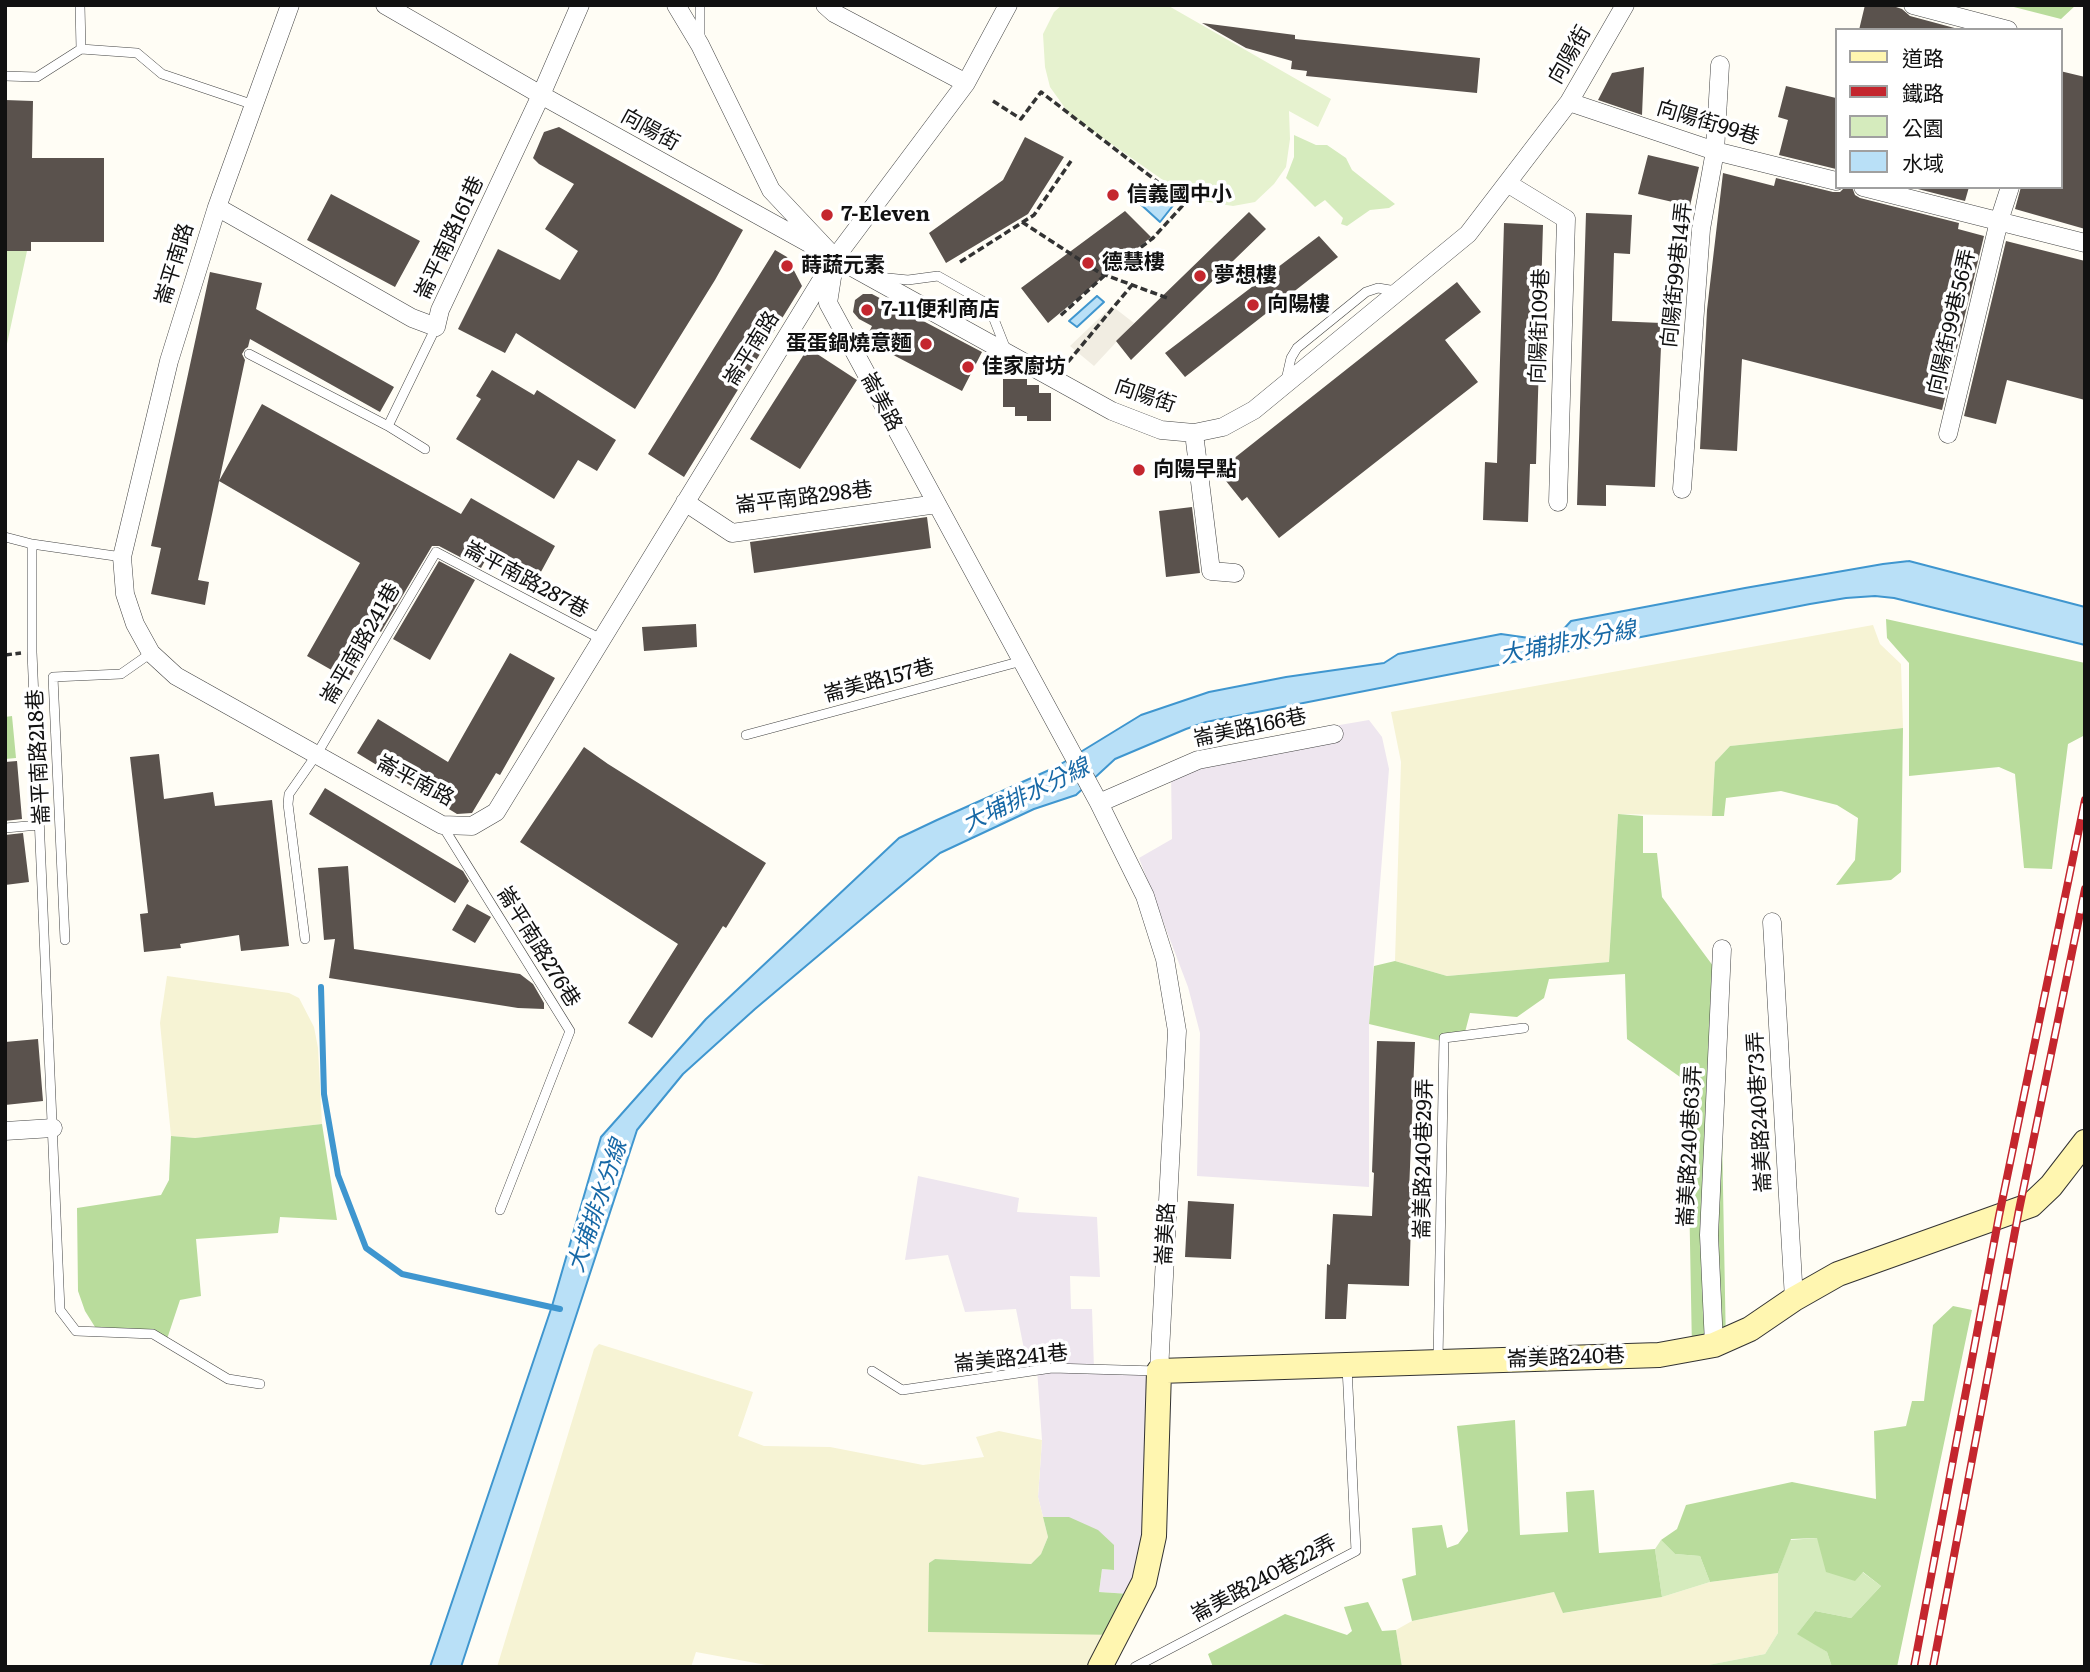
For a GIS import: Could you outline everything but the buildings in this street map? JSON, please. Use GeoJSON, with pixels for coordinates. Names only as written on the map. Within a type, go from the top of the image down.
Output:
{"type":"FeatureCollection","features":[{"type":"Feature","properties":{"kind":"street","name":"崙平南路"},"geometry":{"type":"LineString","coordinates":[[290,5],[217,207],[169,360],[122,556],[125,594],[135,624],[152,653],[176,676],[442,825],[472,826],[496,811],[835,258],[966,83],[1008,5]]}},
{"type":"Feature","properties":{"kind":"street","name":"向陽街"},"geometry":{"type":"LineString","coordinates":[[385,5],[541,95],[1112,411],[1161,430],[1194,433],[1223,427],[1254,410],[1468,234],[1569,102],[1625,5]]}},
{"type":"Feature","properties":{"kind":"street","name":"崙平南路161巷"},"geometry":{"type":"LineString","coordinates":[[217,207],[412,318],[436,327],[440,310],[541,95],[580,5]]}},
{"type":"Feature","properties":{"kind":"street"},"geometry":{"type":"LineString","coordinates":[[676,5],[700,45],[771,190],[835,258]]}},
{"type":"Feature","properties":{"kind":"street"},"geometry":{"type":"LineString","coordinates":[[825,5],[834,13],[966,83]]}},
{"type":"Feature","properties":{"kind":"street"},"geometry":{"type":"LineString","coordinates":[[1913,5],[2000,28]]}},
{"type":"Feature","properties":{"kind":"street","name":"向陽街99巷14弄"},"geometry":{"type":"LineString","coordinates":[[1682,489],[1701,229],[1715,151],[1720,65]]}},
{"type":"Feature","properties":{"kind":"street","name":"向陽街99巷"},"geometry":{"type":"LineString","coordinates":[[1569,102],[1715,151],[1834,181]]}},
{"type":"Feature","properties":{"kind":"street","name":"向陽街109巷"},"geometry":{"type":"LineString","coordinates":[[1507,183],[1566,219],[1558,502]]}},
{"type":"Feature","properties":{"kind":"street"},"geometry":{"type":"LineString","coordinates":[[1871,189],[2085,243]]}},
{"type":"Feature","properties":{"kind":"street","name":"向陽街99巷56弄"},"geometry":{"type":"LineString","coordinates":[[1948,434],[1999,220],[2009,189]]}},
{"type":"Feature","properties":{"kind":"street","name":"崙美路"},"geometry":{"type":"LineString","coordinates":[[835,258],[828,303],[1099,803],[1145,896],[1165,959],[1177,1031],[1159,1371],[1154,1536],[1144,1582],[1100,1667]]}},
{"type":"Feature","properties":{"kind":"street"},"geometry":{"type":"LineString","coordinates":[[1194,433],[1210,571],[1235,573]]}},
{"type":"Feature","properties":{"kind":"street","name":"崙平南路298巷"},"geometry":{"type":"LineString","coordinates":[[685,502],[732,533],[937,504]]}},
{"type":"Feature","properties":{"kind":"street","name":"崙美路166巷"},"geometry":{"type":"LineString","coordinates":[[1099,803],[1198,760],[1334,734]]}},
{"type":"Feature","properties":{"kind":"street","name":"崙美路240巷73弄"},"geometry":{"type":"LineString","coordinates":[[1773,922],[1794,1299]]}},
{"type":"Feature","properties":{"kind":"street","name":"崙美路240巷63弄"},"geometry":{"type":"LineString","coordinates":[[1714,1345],[1709,1235],[1722,949]]}},
{"type":"Feature","properties":{"kind":"street"},"geometry":{"type":"LineString","coordinates":[[5,1131],[53,1128]]}},
{"type":"Feature","properties":{"kind":"street","name":"崙美路240巷"},"geometry":{"type":"LineString","coordinates":[[1159,1371],[1659,1354],[1714,1345],[1750,1329],[1794,1299],[1838,1274],[2031,1205],[2051,1186],[2085,1142]]}},
{"type":"Feature","properties":{"kind":"lane"},"geometry":{"type":"LineString","coordinates":[[80,5],[81,49]]}},
{"type":"Feature","properties":{"kind":"lane"},"geometry":{"type":"LineString","coordinates":[[700,5],[700,45]]}},
{"type":"Feature","properties":{"kind":"lane"},"geometry":{"type":"LineString","coordinates":[[5,76],[37,77],[81,49],[137,53],[162,74],[254,105]]}},
{"type":"Feature","properties":{"kind":"lane"},"geometry":{"type":"LineString","coordinates":[[866,275],[908,280],[938,276],[988,304],[1004,346],[1016,359]]}},
{"type":"Feature","properties":{"kind":"lane"},"geometry":{"type":"LineString","coordinates":[[388,426],[436,327]]}},
{"type":"Feature","properties":{"kind":"lane"},"geometry":{"type":"LineString","coordinates":[[249,354],[388,426],[425,449]]}},
{"type":"Feature","properties":{"kind":"lane"},"geometry":{"type":"LineString","coordinates":[[5,537],[32,544],[122,556]]}},
{"type":"Feature","properties":{"kind":"lane"},"geometry":{"type":"LineString","coordinates":[[32,544],[32,652],[60,1310],[76,1331],[153,1334],[228,1379],[260,1384]]}},
{"type":"Feature","properties":{"kind":"lane","name":"崙平南路287巷"},"geometry":{"type":"LineString","coordinates":[[436,552],[601,639]]}},
{"type":"Feature","properties":{"kind":"lane","name":"崙平南路241巷"},"geometry":{"type":"LineString","coordinates":[[305,939],[289,794],[317,754],[436,552]]}},
{"type":"Feature","properties":{"kind":"lane","name":"崙平南路218巷"},"geometry":{"type":"LineString","coordinates":[[65,940],[53,677],[121,674],[152,653]]}},
{"type":"Feature","properties":{"kind":"lane","name":"崙美路157巷"},"geometry":{"type":"LineString","coordinates":[[746,735],[1022,661]]}},
{"type":"Feature","properties":{"kind":"lane"},"geometry":{"type":"LineString","coordinates":[[5,828],[39,825]]}},
{"type":"Feature","properties":{"kind":"lane","name":"崙平南路276巷"},"geometry":{"type":"LineString","coordinates":[[442,825],[570,1031],[500,1210]]}},
{"type":"Feature","properties":{"kind":"lane","name":"崙美路240巷29弄"},"geometry":{"type":"LineString","coordinates":[[1438,1362],[1444,1038],[1524,1028]]}},
{"type":"Feature","properties":{"kind":"lane","name":"崙美路240巷22弄"},"geometry":{"type":"LineString","coordinates":[[1135,1667],[1356,1551],[1347,1365]]}},
{"type":"Feature","properties":{"kind":"lane","name":"崙美路241巷"},"geometry":{"type":"LineString","coordinates":[[872,1371],[902,1391],[1052,1368],[1159,1371]]}},
{"type":"Feature","properties":{"kind":"path"},"geometry":{"type":"LineString","coordinates":[[993,101],[1021,119],[1041,92],[1185,203],[1153,238],[1103,274],[1059,317]]}},
{"type":"Feature","properties":{"kind":"path"},"geometry":{"type":"LineString","coordinates":[[960,262],[1034,215],[1071,161]]}},
{"type":"Feature","properties":{"kind":"path"},"geometry":{"type":"LineString","coordinates":[[1022,222],[1103,274],[1170,299]]}},
{"type":"Feature","properties":{"kind":"path"},"geometry":{"type":"LineString","coordinates":[[1068,362],[1132,285]]}},
{"type":"Feature","properties":{"kind":"shaded area"},"geometry":{"type":"Polygon","coordinates":[[[1112,306],[1134,323],[1094,366],[1070,346],[1112,306]]]}},
{"type":"Feature","properties":{"kind":"shaded area"},"geometry":{"type":"Polygon","coordinates":[[[1873,625],[1880,644],[1901,664],[1903,728],[1730,746],[1715,762],[1712,816],[1618,814],[1609,962],[1447,976],[1395,961],[1401,762],[1391,712],[1873,625]]]}},
{"type":"Feature","properties":{"kind":"shaded area"},"geometry":{"type":"Polygon","coordinates":[[[1369,720],[1382,737],[1389,769],[1369,1024],[1369,1187],[1197,1176],[1200,1033],[1188,987],[1139,858],[1172,839],[1171,772],[1269,737],[1369,720]]]}},
{"type":"Feature","properties":{"kind":"shaded area"},"geometry":{"type":"Polygon","coordinates":[[[167,976],[289,993],[299,998],[314,1027],[318,1048],[322,1124],[195,1138],[171,1136],[160,1023],[167,976]]]}},
{"type":"Feature","properties":{"kind":"shaded area"},"geometry":{"type":"Polygon","coordinates":[[[918,1176],[1019,1198],[1017,1212],[1097,1217],[1100,1277],[1070,1276],[1071,1309],[1092,1309],[1094,1369],[1165,1374],[1145,1595],[1099,1592],[1102,1569],[1114,1570],[1069,1517],[1043,1517],[1038,1497],[1042,1440],[1037,1369],[1028,1369],[1016,1309],[965,1312],[948,1255],[905,1260],[918,1176]]]}},
{"type":"Feature","properties":{"kind":"shaded area"},"geometry":{"type":"Polygon","coordinates":[[[599,1344],[753,1392],[738,1436],[764,1446],[830,1447],[923,1465],[984,1457],[976,1437],[999,1431],[1042,1440],[1038,1497],[1048,1537],[1041,1554],[1031,1564],[935,1559],[929,1563],[1121,1635],[1105,1667],[777,1667],[696,1652],[691,1667],[497,1667],[594,1349],[599,1344]]]}},
{"type":"Feature","properties":{"kind":"shaded area"},"geometry":{"type":"Polygon","coordinates":[[[1778,1573],[1778,1633],[1765,1654],[1698,1667],[1402,1667],[1396,1630],[1412,1621],[1554,1592],[1564,1613],[1662,1597],[1710,1582],[1778,1573]]]}},
{"type":"Feature","properties":{"kind":"green space"},"geometry":{"type":"Polygon","coordinates":[[[1062,5],[1167,5],[1331,99],[1318,127],[1289,111],[1290,139],[1286,167],[1274,184],[1255,202],[1233,206],[1190,199],[1070,115],[1050,87],[1045,67],[1043,34],[1054,12],[1062,5]]]}},
{"type":"Feature","properties":{"kind":"green space"},"geometry":{"type":"Polygon","coordinates":[[[2006,5],[2076,5],[2061,19],[2006,5]]]}},
{"type":"Feature","properties":{"kind":"green space"},"geometry":{"type":"Polygon","coordinates":[[[1294,135],[1316,145],[1327,145],[1346,158],[1352,170],[1395,204],[1389,208],[1370,210],[1347,226],[1341,224],[1343,218],[1325,200],[1315,207],[1286,178],[1294,157],[1294,135]]]}},
{"type":"Feature","properties":{"kind":"green space"},"geometry":{"type":"Polygon","coordinates":[[[5,250],[27,251],[5,353],[5,250]]]}},
{"type":"Feature","properties":{"kind":"green space"},"geometry":{"type":"Polygon","coordinates":[[[1886,619],[2085,663],[2085,735],[2068,744],[2052,869],[2024,868],[2015,774],[1999,767],[1909,776],[1909,663],[1887,638],[1886,619]]]}},
{"type":"Feature","properties":{"kind":"green space"},"geometry":{"type":"Polygon","coordinates":[[[12,716],[16,758],[5,759],[5,717],[12,716]]]}},
{"type":"Feature","properties":{"kind":"green space"},"geometry":{"type":"Polygon","coordinates":[[[1903,728],[1901,872],[1891,880],[1836,885],[1855,860],[1858,818],[1837,805],[1781,791],[1726,798],[1724,816],[1712,816],[1715,762],[1730,746],[1903,728]]]}},
{"type":"Feature","properties":{"kind":"green space"},"geometry":{"type":"Polygon","coordinates":[[[1618,814],[1643,816],[1643,853],[1657,853],[1662,897],[1719,974],[1726,1347],[1692,1350],[1687,1082],[1627,1039],[1625,974],[1549,979],[1544,998],[1517,1017],[1470,1013],[1464,1036],[1441,1041],[1369,1024],[1374,966],[1395,961],[1447,976],[1609,962],[1618,814]]]}},
{"type":"Feature","properties":{"kind":"green space"},"geometry":{"type":"Polygon","coordinates":[[[322,1124],[337,1220],[280,1217],[278,1233],[196,1239],[201,1296],[180,1300],[167,1339],[95,1327],[85,1311],[78,1291],[77,1208],[161,1195],[169,1180],[171,1136],[195,1138],[322,1124]]]}},
{"type":"Feature","properties":{"kind":"green space"},"geometry":{"type":"Polygon","coordinates":[[[1953,1306],[1972,1310],[1897,1667],[1832,1667],[1827,1652],[1797,1634],[1815,1611],[1851,1618],[1881,1586],[1863,1572],[1855,1581],[1826,1572],[1817,1538],[1791,1539],[1778,1573],[1710,1582],[1700,1556],[1675,1554],[1661,1540],[1677,1529],[1686,1505],[1792,1482],[1876,1499],[1874,1431],[1906,1426],[1912,1401],[1924,1401],[1933,1325],[1953,1306]]]}},
{"type":"Feature","properties":{"kind":"green space"},"geometry":{"type":"Polygon","coordinates":[[[1515,1420],[1520,1535],[1568,1532],[1566,1492],[1594,1490],[1599,1553],[1655,1549],[1662,1597],[1563,1613],[1554,1592],[1412,1621],[1402,1579],[1416,1575],[1412,1528],[1442,1525],[1447,1548],[1458,1544],[1468,1531],[1457,1426],[1515,1420]]]}},
{"type":"Feature","properties":{"kind":"green space"},"geometry":{"type":"Polygon","coordinates":[[[1043,1517],[1069,1517],[1098,1530],[1114,1545],[1114,1570],[1102,1569],[1099,1592],[1145,1595],[1121,1635],[928,1632],[929,1563],[935,1559],[1031,1564],[1041,1554],[1048,1537],[1043,1517]]]}},
{"type":"Feature","properties":{"kind":"green space"},"geometry":{"type":"Polygon","coordinates":[[[1817,1538],[1881,1586],[1851,1618],[1815,1611],[1798,1633],[1827,1652],[1832,1667],[1698,1667],[1765,1654],[1778,1633],[1778,1573],[1790,1540],[1817,1538]]]}},
{"type":"Feature","properties":{"kind":"green space"},"geometry":{"type":"Polygon","coordinates":[[[1661,1540],[1675,1554],[1700,1556],[1710,1582],[1662,1597],[1655,1549],[1661,1540]]]}},
{"type":"Feature","properties":{"kind":"green space"},"geometry":{"type":"Polygon","coordinates":[[[1368,1602],[1382,1631],[1396,1630],[1402,1667],[1213,1667],[1208,1654],[1285,1614],[1347,1635],[1352,1631],[1344,1607],[1368,1602]]]}},
{"type":"Feature","properties":{"kind":"water"},"geometry":{"type":"Polygon","coordinates":[[[1152,185],[1175,203],[1160,222],[1137,201],[1152,185]]]}},
{"type":"Feature","properties":{"kind":"water"},"geometry":{"type":"Polygon","coordinates":[[[1097,296],[1104,302],[1077,327],[1069,321],[1097,296]]]}},
{"type":"Feature","properties":{"kind":"water","name":"大埔排水分線"},"geometry":{"type":"Polygon","coordinates":[[[1909,561],[2085,607],[2085,645],[1894,598],[1846,598],[1810,604],[1206,722],[1115,759],[1076,795],[1034,809],[940,853],[755,1009],[683,1074],[637,1130],[461,1667],[430,1667],[552,1306],[601,1137],[706,1019],[899,838],[1056,767],[1141,715],[1209,692],[1286,677],[1384,663],[1398,654],[1501,634],[1529,638],[1561,632],[1571,621],[1909,561]]]}},
{"type":"Feature","properties":{"kind":"waterway"},"geometry":{"type":"LineString","coordinates":[[321,987],[324,1094],[338,1175],[366,1248],[402,1274],[560,1309]]}},
{"type":"Feature","properties":{"kind":"railway"},"geometry":{"type":"LineString","coordinates":[[1914,1667],[1999,1216],[2085,800]]}},
{"type":"Feature","properties":{"kind":"railway"},"geometry":{"type":"LineString","coordinates":[[1933,1667],[2019,1210],[2085,889]]}},
{"type":"Feature","properties":{"kind":"place","name":"信義國中小"},"geometry":{"type":"Point","coordinates":[1113,195]}},
{"type":"Feature","properties":{"kind":"place","name":"7-Eleven"},"geometry":{"type":"Point","coordinates":[827,215]}},
{"type":"Feature","properties":{"kind":"place","name":"德慧樓"},"geometry":{"type":"Point","coordinates":[1088,263]}},
{"type":"Feature","properties":{"kind":"place","name":"蒔蔬元素"},"geometry":{"type":"Point","coordinates":[787,266]}},
{"type":"Feature","properties":{"kind":"place","name":"夢想樓"},"geometry":{"type":"Point","coordinates":[1200,276]}},
{"type":"Feature","properties":{"kind":"place","name":"向陽樓"},"geometry":{"type":"Point","coordinates":[1253,305]}},
{"type":"Feature","properties":{"kind":"place","name":"7-11便利商店"},"geometry":{"type":"Point","coordinates":[867,310]}},
{"type":"Feature","properties":{"kind":"place","name":"蛋蛋鍋燒意麵"},"geometry":{"type":"Point","coordinates":[926,344]}},
{"type":"Feature","properties":{"kind":"place","name":"佳家廚坊"},"geometry":{"type":"Point","coordinates":[968,367]}},
{"type":"Feature","properties":{"kind":"place","name":"向陽早點"},"geometry":{"type":"Point","coordinates":[1139,470]}}]}
